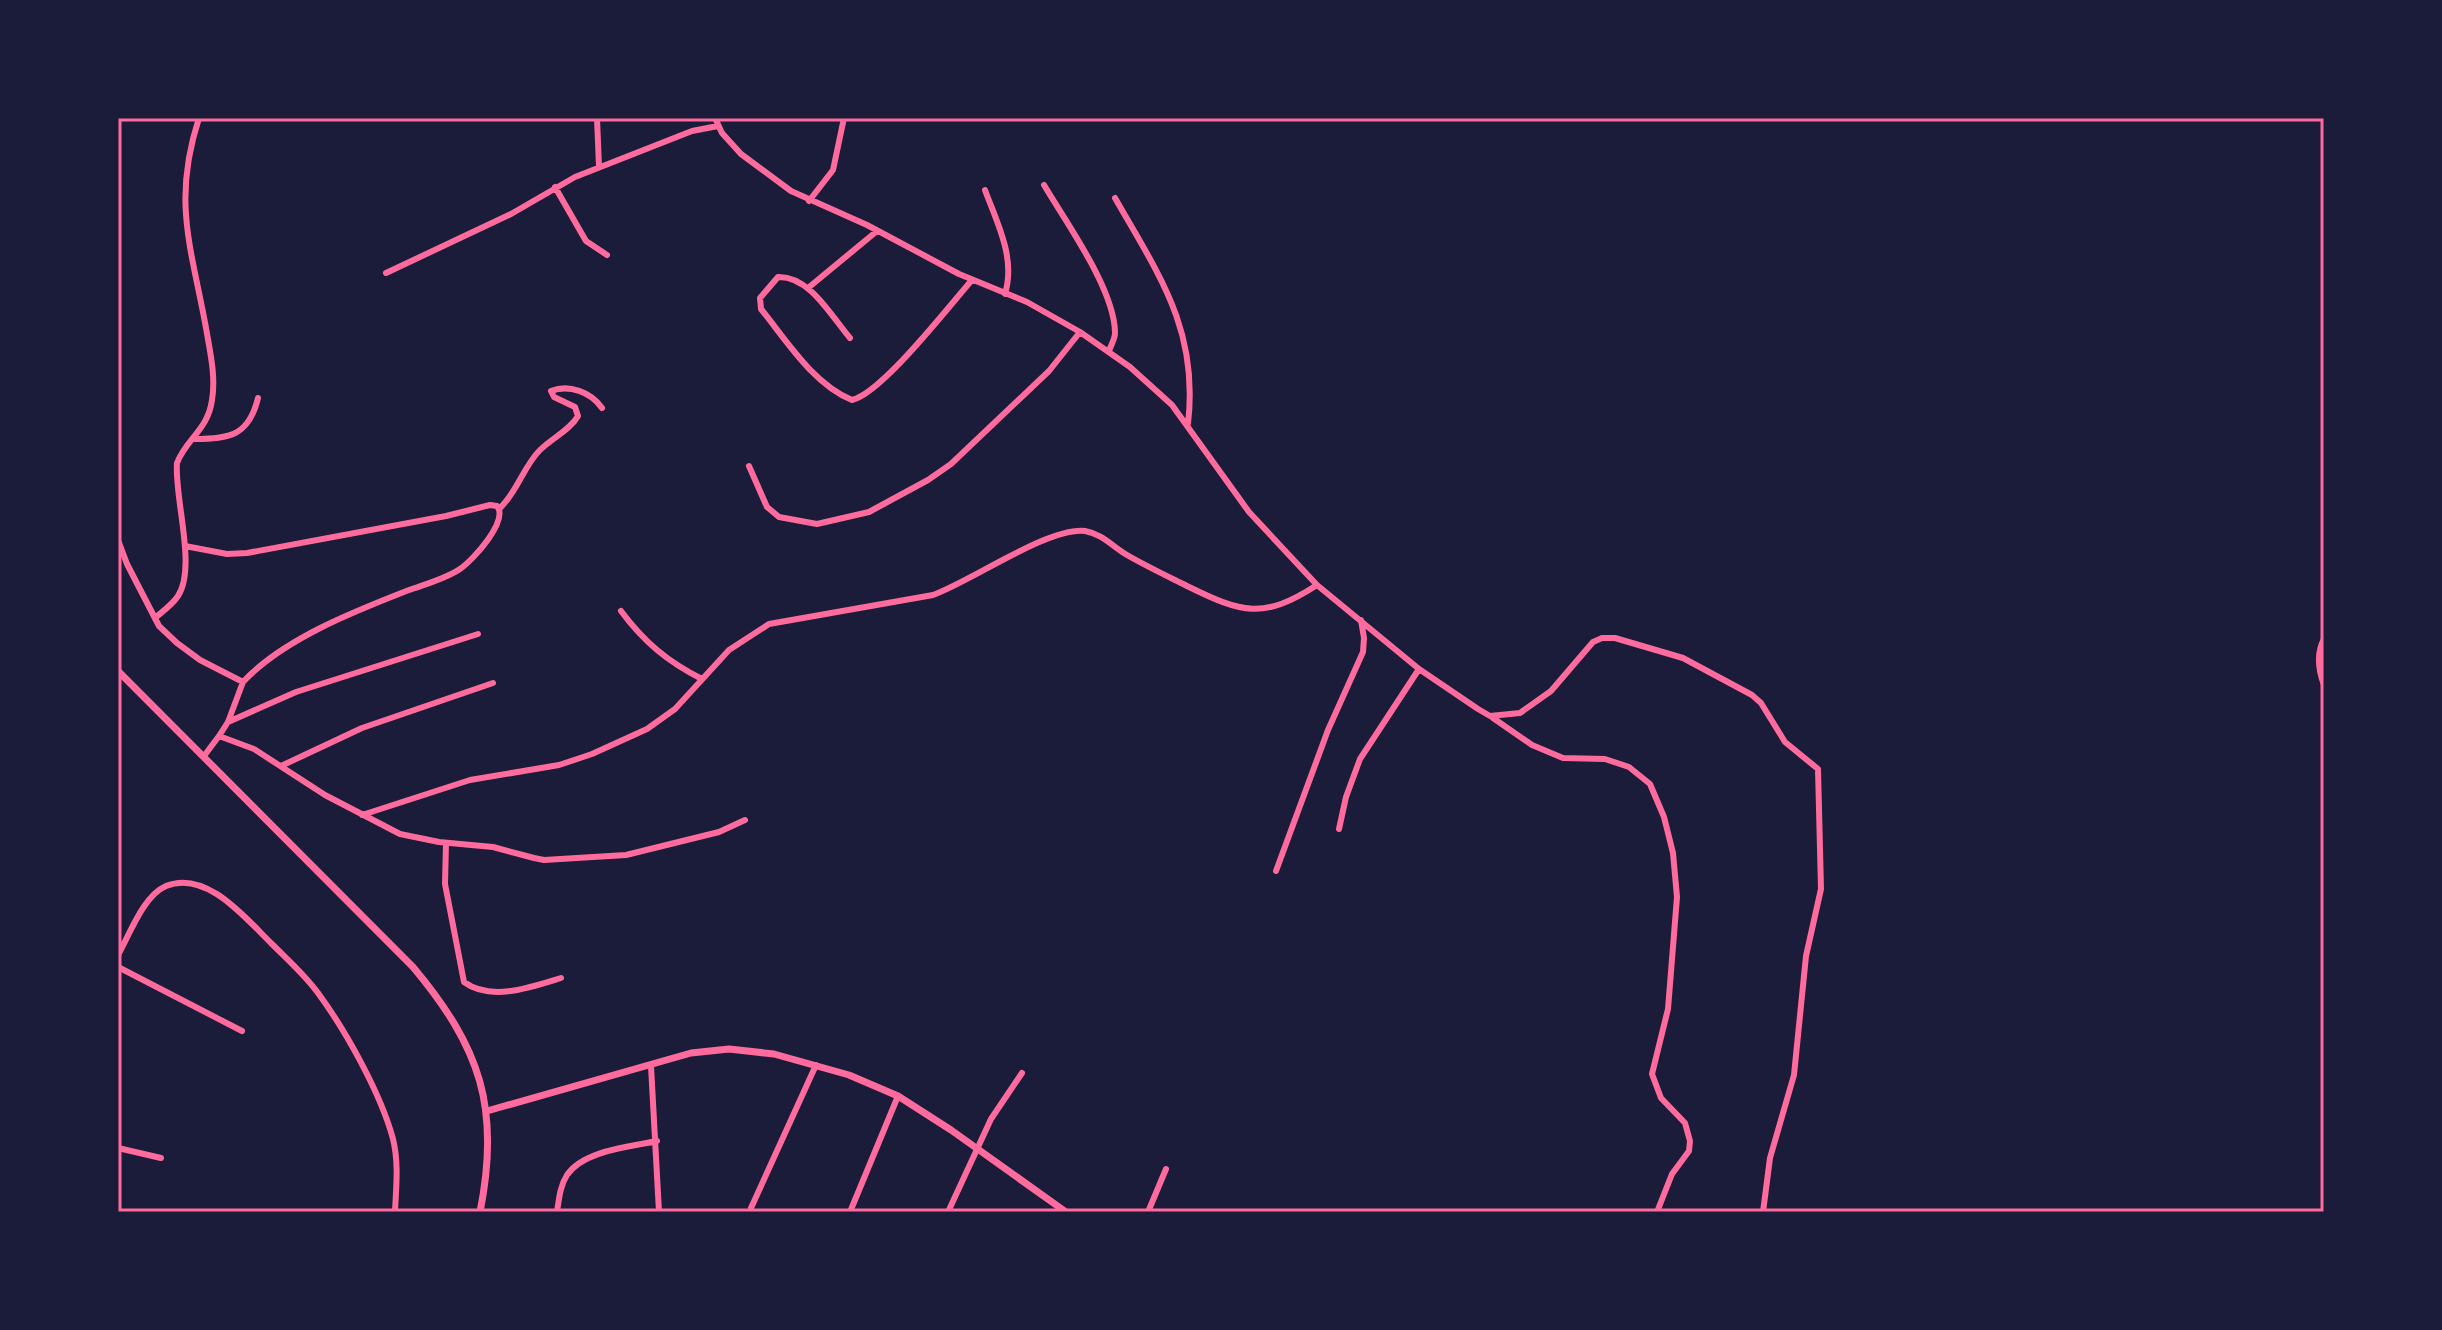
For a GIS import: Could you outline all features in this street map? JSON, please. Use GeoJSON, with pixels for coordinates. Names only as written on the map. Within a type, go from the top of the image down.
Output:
{"type":"FeatureCollection","features":[{"type":"Feature","properties":{"kind":"street"},"geometry":{"type":"LineString","coordinates":[[155,618],[173,602],[181,589],[185,546],[176,469],[183,451],[205,424],[213,397],[211,357],[185,226],[188,156],[199,118]]}},
{"type":"Feature","properties":{"kind":"street"},"geometry":{"type":"LineString","coordinates":[[597,118],[599,167]]}},
{"type":"Feature","properties":{"kind":"street"},"geometry":{"type":"LineString","coordinates":[[715,118],[741,154],[791,191],[972,280],[1027,302],[1109,351],[1161,394],[1188,424],[1249,512],[1317,585],[1419,669],[1532,745],[1563,758],[1605,759],[1629,767],[1650,784],[1659,803],[1673,853],[1677,897],[1668,1009],[1652,1074],[1661,1098],[1685,1123],[1690,1141],[1689,1151],[1672,1174],[1657,1212]]}},
{"type":"Feature","properties":{"kind":"street"},"geometry":{"type":"LineString","coordinates":[[809,201],[833,170],[844,118]]}},
{"type":"Feature","properties":{"kind":"street"},"geometry":{"type":"LineString","coordinates":[[386,273],[511,214],[555,187],[599,167],[692,131],[718,126]]}},
{"type":"Feature","properties":{"kind":"street"},"geometry":{"type":"LineString","coordinates":[[1044,185],[1092,265],[1105,297],[1115,332],[1109,351]]}},
{"type":"Feature","properties":{"kind":"street"},"geometry":{"type":"LineString","coordinates":[[555,187],[586,241],[607,255]]}},
{"type":"Feature","properties":{"kind":"street"},"geometry":{"type":"LineString","coordinates":[[985,190],[1010,270],[1005,294]]}},
{"type":"Feature","properties":{"kind":"street"},"geometry":{"type":"LineString","coordinates":[[1115,198],[1159,276],[1183,332],[1191,387],[1188,424]]}},
{"type":"Feature","properties":{"kind":"street"},"geometry":{"type":"LineString","coordinates":[[808,288],[877,231]]}},
{"type":"Feature","properties":{"kind":"street"},"geometry":{"type":"LineString","coordinates":[[850,338],[808,288],[795,279],[778,277],[770,283],[759,305],[816,374],[838,393],[852,400],[862,396],[888,373],[972,280]]}},
{"type":"Feature","properties":{"kind":"street"},"geometry":{"type":"LineString","coordinates":[[749,466],[767,507],[779,517],[817,524],[869,512],[951,464],[1049,371],[1080,332]]}},
{"type":"Feature","properties":{"kind":"street"},"geometry":{"type":"LineString","coordinates":[[500,508],[515,491],[534,456],[578,416],[575,407],[554,397],[551,391],[588,393],[602,408]]}},
{"type":"Feature","properties":{"kind":"street"},"geometry":{"type":"LineString","coordinates":[[194,439],[219,437],[245,427],[254,417],[258,398]]}},
{"type":"Feature","properties":{"kind":"street"},"geometry":{"type":"LineString","coordinates":[[185,546],[227,554],[247,553],[490,505],[500,508]]}},
{"type":"Feature","properties":{"kind":"street"},"geometry":{"type":"LineString","coordinates":[[204,756],[228,722],[243,682],[268,658],[332,623],[460,569],[496,528],[502,515],[500,508]]}},
{"type":"Feature","properties":{"kind":"street"},"geometry":{"type":"LineString","coordinates":[[362,815],[470,780],[559,765],[592,754],[663,719],[742,640],[769,624],[933,595],[1055,536],[1075,531],[1103,537],[1133,558],[1232,607],[1272,607],[1317,585]]}},
{"type":"Feature","properties":{"kind":"street"},"geometry":{"type":"LineString","coordinates":[[118,540],[155,618],[177,643],[200,660],[243,682]]}},
{"type":"Feature","properties":{"kind":"street"},"geometry":{"type":"LineString","coordinates":[[621,611],[660,655],[702,679]]}},
{"type":"Feature","properties":{"kind":"street"},"geometry":{"type":"LineString","coordinates":[[1276,871],[1328,730],[1363,652],[1365,644],[1361,620]]}},
{"type":"Feature","properties":{"kind":"street"},"geometry":{"type":"LineString","coordinates":[[228,722],[296,692],[478,634]]}},
{"type":"Feature","properties":{"kind":"street"},"geometry":{"type":"LineString","coordinates":[[1490,716],[1511,716],[1528,708],[1561,682],[1593,642],[1615,638],[1683,658],[1752,695],[1761,703],[1785,742],[1818,769],[1821,889],[1810,931],[1794,1075],[1770,1158],[1763,1212]]}},
{"type":"Feature","properties":{"kind":"street"},"geometry":{"type":"LineString","coordinates":[[2324,639],[2319,649],[2318,663],[2324,685]]}},
{"type":"Feature","properties":{"kind":"street"},"geometry":{"type":"LineString","coordinates":[[1339,829],[1346,797],[1360,759],[1419,669]]}},
{"type":"Feature","properties":{"kind":"street"},"geometry":{"type":"LineString","coordinates":[[118,671],[413,967],[434,992],[472,1062],[487,1111],[490,1132],[488,1174],[480,1212]]}},
{"type":"Feature","properties":{"kind":"street"},"geometry":{"type":"LineString","coordinates":[[281,766],[362,728],[493,683]]}},
{"type":"Feature","properties":{"kind":"street"},"geometry":{"type":"LineString","coordinates":[[219,736],[254,749],[325,795],[400,834],[446,843],[493,847],[544,860],[626,855],[719,832],[745,820]]}},
{"type":"Feature","properties":{"kind":"street"},"geometry":{"type":"LineString","coordinates":[[446,843],[445,884],[464,982],[501,991],[529,988],[561,978]]}},
{"type":"Feature","properties":{"kind":"street"},"geometry":{"type":"LineString","coordinates":[[118,955],[147,904],[169,885],[199,885],[245,917],[319,995],[362,1066],[385,1115],[393,1141],[396,1159],[395,1212]]}},
{"type":"Feature","properties":{"kind":"street"},"geometry":{"type":"LineString","coordinates":[[118,967],[242,1031]]}},
{"type":"Feature","properties":{"kind":"street"},"geometry":{"type":"LineString","coordinates":[[487,1111],[708,1049],[774,1054],[858,1078],[898,1096],[1066,1212]]}},
{"type":"Feature","properties":{"kind":"street"},"geometry":{"type":"LineString","coordinates":[[751,1208],[816,1065]]}},
{"type":"Feature","properties":{"kind":"street"},"geometry":{"type":"LineString","coordinates":[[651,1066],[659,1212]]}},
{"type":"Feature","properties":{"kind":"street"},"geometry":{"type":"LineString","coordinates":[[948,1212],[976,1147],[1022,1073]]}},
{"type":"Feature","properties":{"kind":"street"},"geometry":{"type":"LineString","coordinates":[[850,1212],[898,1096]]}},
{"type":"Feature","properties":{"kind":"street"},"geometry":{"type":"LineString","coordinates":[[557,1212],[562,1185],[576,1165],[657,1141]]}},
{"type":"Feature","properties":{"kind":"street"},"geometry":{"type":"LineString","coordinates":[[118,1148],[161,1158]]}},
{"type":"Feature","properties":{"kind":"street"},"geometry":{"type":"LineString","coordinates":[[1148,1212],[1166,1169]]}}]}
